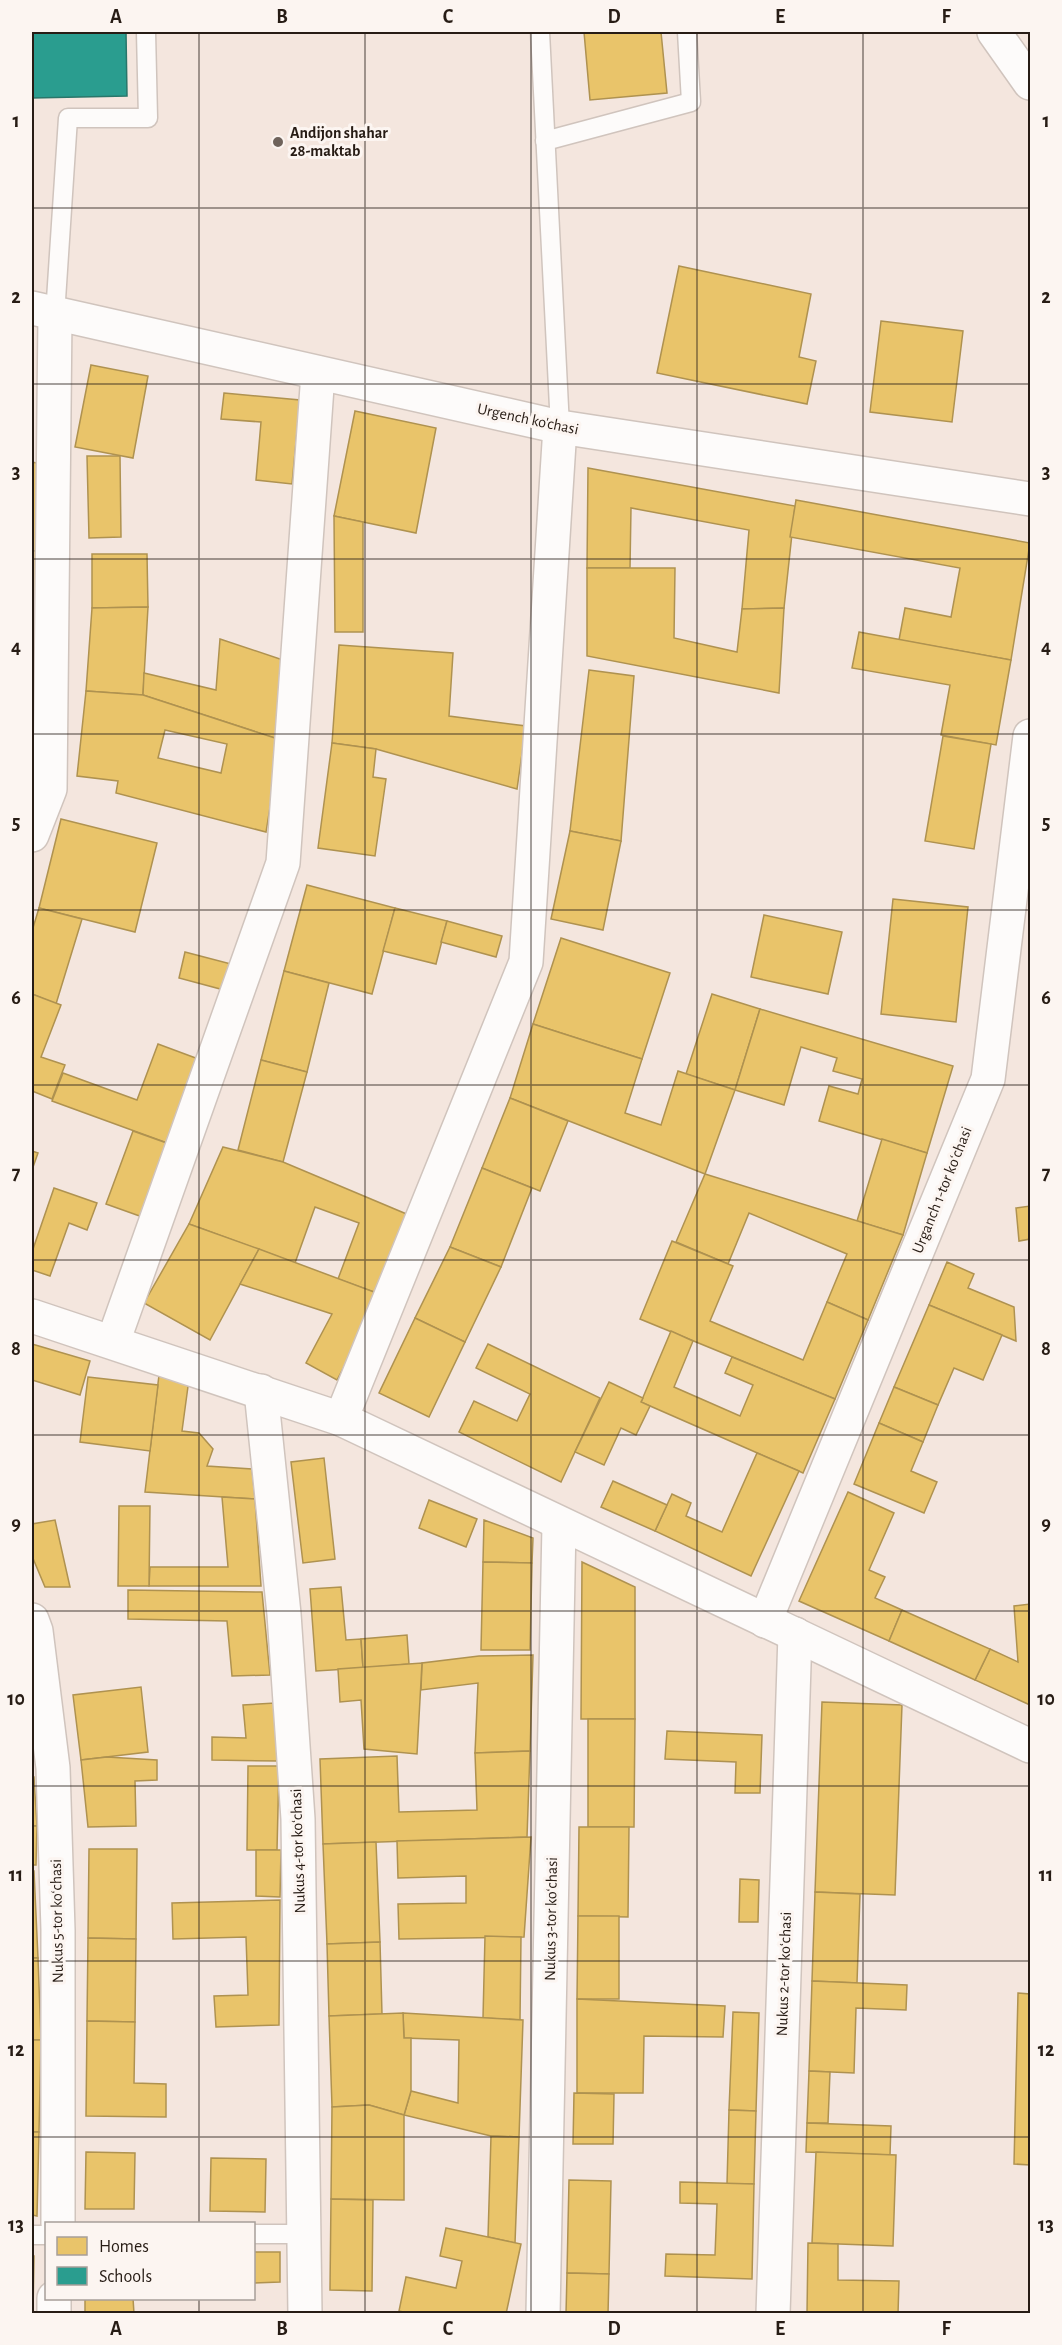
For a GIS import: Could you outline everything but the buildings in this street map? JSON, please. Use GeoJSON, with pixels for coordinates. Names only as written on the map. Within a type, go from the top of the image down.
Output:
{"type":"FeatureCollection","features":[{"type":"Feature","properties":{"kind":"street"},"geometry":{"type":"LineString","coordinates":[[994,32],[1030,83]]}},
{"type":"Feature","properties":{"kind":"street","name":"Urgench ko'chasi"},"geometry":{"type":"LineString","coordinates":[[43,311],[560,427],[1030,499]]}},
{"type":"Feature","properties":{"kind":"street"},"geometry":{"type":"LineString","coordinates":[[32,835],[41,786],[43,311]]}},
{"type":"Feature","properties":{"kind":"street"},"geometry":{"type":"LineString","coordinates":[[113,1342],[283,863],[318,373]]}},
{"type":"Feature","properties":{"kind":"street"},"geometry":{"type":"LineString","coordinates":[[341,1419],[526,962],[560,427]]}},
{"type":"Feature","properties":{"kind":"street","name":"Urganch 1-tor koʻchasi"},"geometry":{"type":"LineString","coordinates":[[765,1621],[988,1079],[1030,736]]}},
{"type":"Feature","properties":{"kind":"street"},"geometry":{"type":"LineString","coordinates":[[32,1316],[341,1419],[559,1525],[1030,1746]]}},
{"type":"Feature","properties":{"kind":"street","name":"Nukus 4-tor koʻchasi"},"geometry":{"type":"LineString","coordinates":[[261,1391],[284,1614],[298,1819],[306,2234],[305,2313]]}},
{"type":"Feature","properties":{"kind":"street","name":"Nukus 3-tor koʻchasi"},"geometry":{"type":"LineString","coordinates":[[543,2313],[559,1525]]}},
{"type":"Feature","properties":{"kind":"street","name":"Nukus 5-tor koʻchasi"},"geometry":{"type":"LineString","coordinates":[[32,1620],[36,1631],[53,1768],[58,1930],[58,2222]]}},
{"type":"Feature","properties":{"kind":"street","name":"Nukus 2-tor koʻchasi"},"geometry":{"type":"LineString","coordinates":[[773,2313],[795,1634]]}},
{"type":"Feature","properties":{"kind":"lane"},"geometry":{"type":"LineString","coordinates":[[43,311],[68,118],[148,118],[146,32]]}},
{"type":"Feature","properties":{"kind":"lane"},"geometry":{"type":"LineString","coordinates":[[540,32],[560,427]]}},
{"type":"Feature","properties":{"kind":"lane"},"geometry":{"type":"LineString","coordinates":[[545,141],[691,102],[687,32]]}},
{"type":"Feature","properties":{"kind":"lane"},"geometry":{"type":"LineString","coordinates":[[255,2234],[306,2234]]}},
{"type":"Feature","properties":{"kind":"place","name":"Andijon shahar 28-maktab"},"geometry":{"type":"Point","coordinates":[278,142]}}]}
